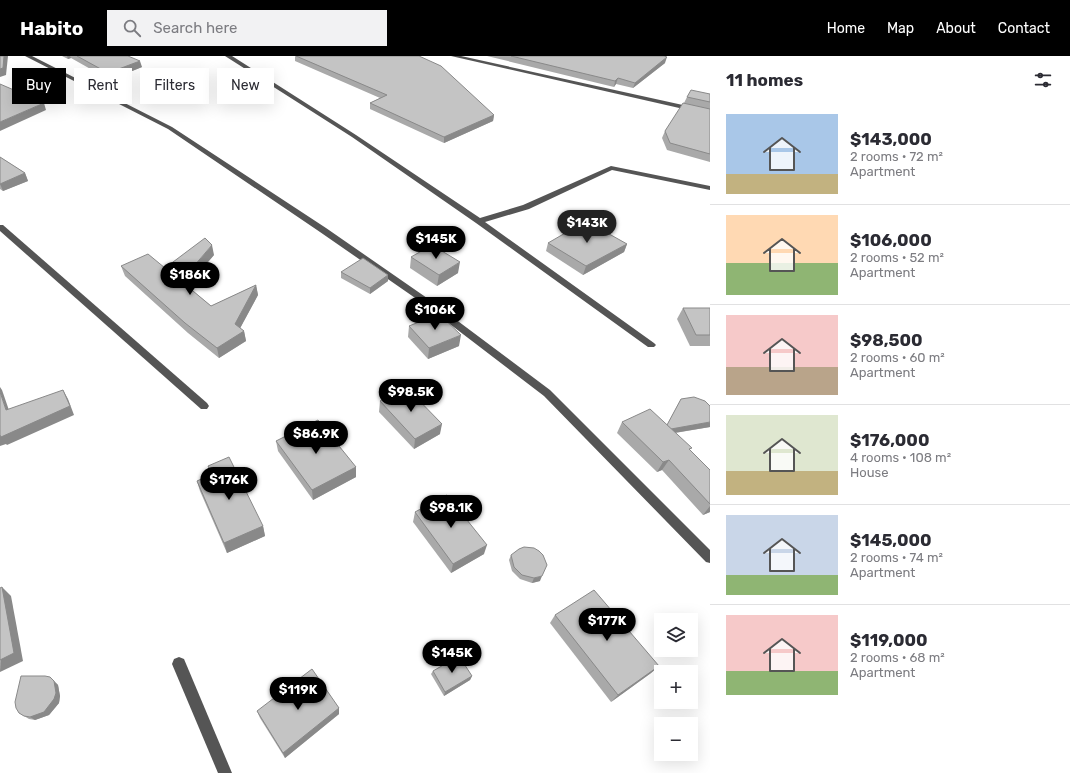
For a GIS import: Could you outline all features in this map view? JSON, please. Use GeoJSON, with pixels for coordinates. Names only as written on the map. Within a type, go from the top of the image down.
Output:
{"type":"FeatureCollection","features":[{"type":"Feature","properties":{"kind":"street"},"geometry":{"type":"LineString","coordinates":[[28,56],[170,128],[323,230],[424,300],[547,393],[710,558]]}},
{"type":"Feature","properties":{"kind":"street"},"geometry":{"type":"LineString","coordinates":[[228,56],[354,136],[479,221],[651,345]]}},
{"type":"Feature","properties":{"kind":"street"},"geometry":{"type":"LineString","coordinates":[[454,56],[710,113]]}},
{"type":"Feature","properties":{"kind":"street"},"geometry":{"type":"LineString","coordinates":[[479,221],[526,207],[611,168],[710,188]]}},
{"type":"Feature","properties":{"kind":"street"},"geometry":{"type":"LineString","coordinates":[[0,227],[204,406]]}},
{"type":"Feature","properties":{"kind":"street"},"geometry":{"type":"LineString","coordinates":[[179,664],[225,773]]}},
{"type":"Feature","properties":{"kind":"building"},"geometry":{"type":"Polygon","coordinates":[[[0,56],[4,56],[3,68],[0,69],[0,56]]]}},
{"type":"Feature","properties":{"kind":"building"},"geometry":{"type":"Polygon","coordinates":[[[77,56],[128,56],[140,61],[121,68],[99,68],[77,56]]]}},
{"type":"Feature","properties":{"kind":"building"},"geometry":{"type":"Polygon","coordinates":[[[296,56],[419,56],[441,66],[494,115],[444,137],[370,103],[387,95],[296,56]]]}},
{"type":"Feature","properties":{"kind":"building"},"geometry":{"type":"Polygon","coordinates":[[[511,56],[667,57],[635,83],[618,78],[615,81],[511,56]]]}},
{"type":"Feature","properties":{"kind":"building"},"geometry":{"type":"Polygon","coordinates":[[[0,84],[12,89],[12,104],[42,104],[0,122],[0,84]]]}},
{"type":"Feature","properties":{"kind":"building"},"geometry":{"type":"Polygon","coordinates":[[[691,90],[710,94],[710,102],[687,97],[691,90]]]}},
{"type":"Feature","properties":{"kind":"building"},"geometry":{"type":"Polygon","coordinates":[[[683,103],[710,109],[710,154],[670,143],[665,131],[683,103]]]}},
{"type":"Feature","properties":{"kind":"building"},"geometry":{"type":"Polygon","coordinates":[[[0,157],[25,173],[0,184],[0,157]]]}},
{"type":"Feature","properties":{"kind":"building"},"geometry":{"type":"Polygon","coordinates":[[[586,221],[627,244],[586,266],[548,243],[586,221]]]}},
{"type":"Feature","properties":{"kind":"building"},"geometry":{"type":"Polygon","coordinates":[[[205,238],[212,245],[181,281],[211,306],[256,285],[235,324],[244,331],[217,348],[185,323],[121,266],[148,254],[165,268],[205,238]]]}},
{"type":"Feature","properties":{"kind":"building"},"geometry":{"type":"Polygon","coordinates":[[[432,245],[460,262],[439,275],[411,257],[432,245]]]}},
{"type":"Feature","properties":{"kind":"building"},"geometry":{"type":"Polygon","coordinates":[[[363,258],[388,275],[370,288],[341,272],[363,258]]]}},
{"type":"Feature","properties":{"kind":"building"},"geometry":{"type":"Polygon","coordinates":[[[683,308],[710,308],[710,335],[696,335],[683,308]]]}},
{"type":"Feature","properties":{"kind":"building"},"geometry":{"type":"Polygon","coordinates":[[[439,314],[461,335],[429,348],[409,326],[439,314]]]}},
{"type":"Feature","properties":{"kind":"building"},"geometry":{"type":"Polygon","coordinates":[[[406,387],[442,424],[415,439],[380,401],[406,387]]]}},
{"type":"Feature","properties":{"kind":"building"},"geometry":{"type":"Polygon","coordinates":[[[63,390],[70,406],[1,437],[0,392],[6,410],[63,390]]]}},
{"type":"Feature","properties":{"kind":"building"},"geometry":{"type":"Polygon","coordinates":[[[694,397],[705,401],[710,406],[710,422],[671,429],[667,425],[681,399],[694,397]]]}},
{"type":"Feature","properties":{"kind":"building"},"geometry":{"type":"Polygon","coordinates":[[[650,409],[692,448],[689,449],[710,470],[710,504],[669,460],[663,462],[622,422],[650,409]]]}},
{"type":"Feature","properties":{"kind":"building"},"geometry":{"type":"Polygon","coordinates":[[[318,420],[356,467],[312,490],[276,441],[318,420]]]}},
{"type":"Feature","properties":{"kind":"building"},"geometry":{"type":"Polygon","coordinates":[[[229,457],[263,526],[224,543],[197,481],[212,474],[208,466],[229,457]]]}},
{"type":"Feature","properties":{"kind":"building"},"geometry":{"type":"Polygon","coordinates":[[[447,495],[487,545],[453,564],[415,512],[447,495]]]}},
{"type":"Feature","properties":{"kind":"building"},"geometry":{"type":"Polygon","coordinates":[[[524,547],[534,548],[543,555],[547,565],[542,576],[534,578],[522,575],[514,567],[511,555],[524,547]]]}},
{"type":"Feature","properties":{"kind":"building"},"geometry":{"type":"Polygon","coordinates":[[[2,587],[14,653],[0,660],[0,588],[2,587]]]}},
{"type":"Feature","properties":{"kind":"building"},"geometry":{"type":"Polygon","coordinates":[[[594,590],[658,665],[654,665],[654,670],[618,695],[555,615],[594,590]]]}},
{"type":"Feature","properties":{"kind":"building"},"geometry":{"type":"Polygon","coordinates":[[[459,656],[472,676],[445,692],[433,671],[459,656]]]}},
{"type":"Feature","properties":{"kind":"building"},"geometry":{"type":"Polygon","coordinates":[[[312,669],[339,708],[283,753],[257,711],[312,669]]]}},
{"type":"Feature","properties":{"kind":"building"},"geometry":{"type":"Polygon","coordinates":[[[21,676],[45,676],[50,677],[54,681],[56,693],[54,699],[44,712],[30,717],[19,713],[15,702],[21,676]]]}}]}
